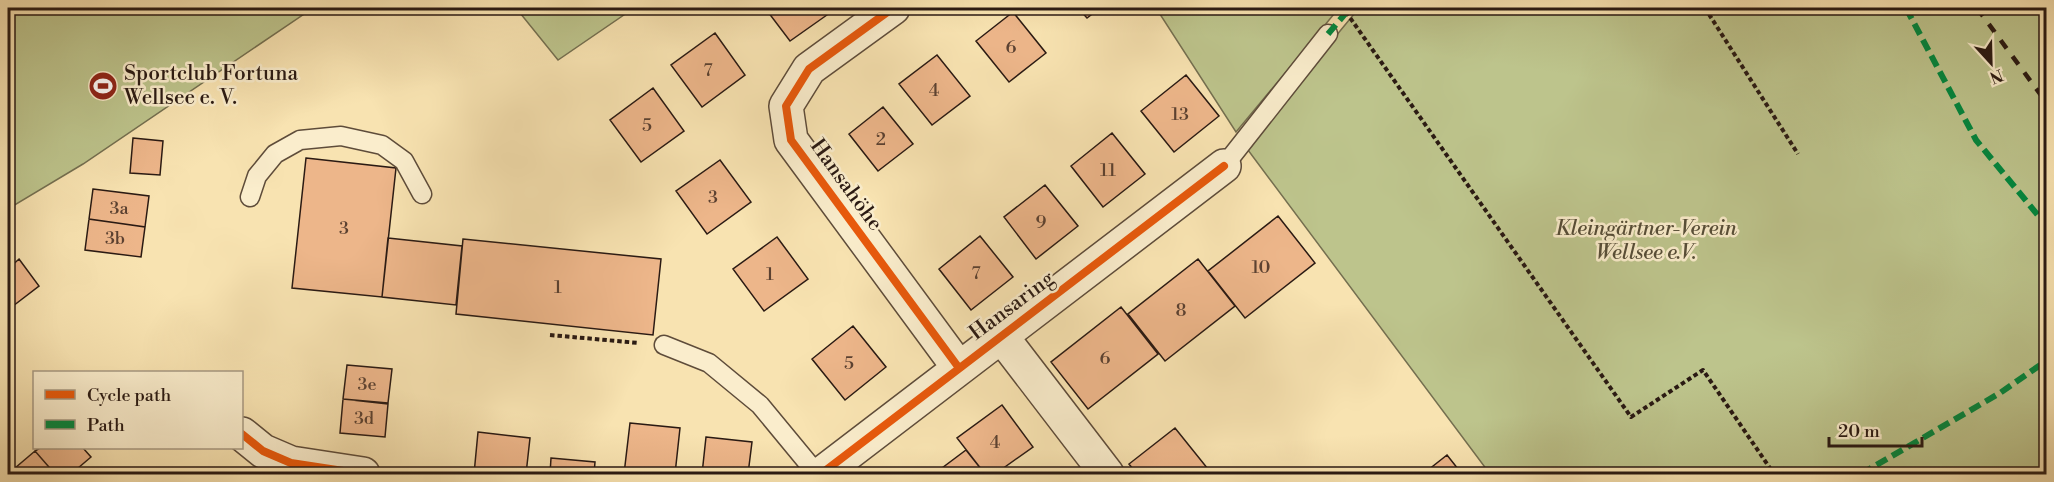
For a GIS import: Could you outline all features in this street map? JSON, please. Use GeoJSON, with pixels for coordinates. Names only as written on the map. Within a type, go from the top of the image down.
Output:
{"type":"FeatureCollection","features":[{"type":"Feature","properties":{"kind":"street","name":"Hansahöhe"},"geometry":{"type":"LineString","coordinates":[[893,8],[810,69],[786,106],[792,140],[959,368]]}},
{"type":"Feature","properties":{"kind":"street","name":"Hansaring"},"geometry":{"type":"LineString","coordinates":[[819,474],[1224,166]]}},
{"type":"Feature","properties":{"kind":"street","name":"Hansaring"},"geometry":{"type":"LineString","coordinates":[[1002,337],[1107,474]]}},
{"type":"Feature","properties":{"kind":"street"},"geometry":{"type":"LineString","coordinates":[[243,435],[263,451],[291,463],[363,474]]}},
{"type":"Feature","properties":{"kind":"lane"},"geometry":{"type":"LineString","coordinates":[[1224,166],[1328,34]]}},
{"type":"Feature","properties":{"kind":"lane"},"geometry":{"type":"LineString","coordinates":[[250,197],[257,176],[275,154],[300,140],[341,136],[382,145],[404,161],[422,194]]}},
{"type":"Feature","properties":{"kind":"lane"},"geometry":{"type":"LineString","coordinates":[[664,345],[709,363],[760,405],[819,474]]}},
{"type":"Feature","properties":{"kind":"path"},"geometry":{"type":"LineString","coordinates":[[1705,8],[1798,154]]}},
{"type":"Feature","properties":{"kind":"path"},"geometry":{"type":"LineString","coordinates":[[1346,12],[1631,417],[1703,370],[1774,474]]}},
{"type":"Feature","properties":{"kind":"path"},"geometry":{"type":"LineString","coordinates":[[550,335],[664,345]]}},
{"type":"Feature","properties":{"kind":"green space","name":"Sportclub Fortuna Wellsee e. V."},"geometry":{"type":"Polygon","coordinates":[[[8,8],[313,8],[83,164],[8,209],[8,8]]]}},
{"type":"Feature","properties":{"kind":"green space"},"geometry":{"type":"Polygon","coordinates":[[[516,8],[634,8],[558,60],[516,8]]]}},
{"type":"Feature","properties":{"kind":"green space"},"geometry":{"type":"Polygon","coordinates":[[[1156,8],[1339,8],[1236,132],[1156,8]]]}},
{"type":"Feature","properties":{"kind":"green space","name":"Kleingärtner-Verein Wellsee e.V."},"geometry":{"type":"Polygon","coordinates":[[[1359,8],[2046,8],[2046,474],[1490,474],[1245,146],[1359,8]]]}},
{"type":"Feature","properties":{"kind":"building"},"geometry":{"type":"Polygon","coordinates":[[[765,8],[832,8],[834,10],[790,41],[765,8]]]}},
{"type":"Feature","properties":{"kind":"building"},"geometry":{"type":"Polygon","coordinates":[[[1078,8],[1100,8],[1087,18],[1078,8]]]}},
{"type":"Feature","properties":{"kind":"building"},"geometry":{"type":"Polygon","coordinates":[[[1013,12],[1046,53],[1009,82],[976,41],[1013,12]]]}},
{"type":"Feature","properties":{"kind":"building"},"geometry":{"type":"Polygon","coordinates":[[[715,33],[745,75],[702,107],[671,65],[715,33]]]}},
{"type":"Feature","properties":{"kind":"building"},"geometry":{"type":"Polygon","coordinates":[[[937,55],[970,96],[932,125],[899,84],[937,55]]]}},
{"type":"Feature","properties":{"kind":"building"},"geometry":{"type":"Polygon","coordinates":[[[1186,75],[1219,116],[1174,152],[1141,111],[1186,75]]]}},
{"type":"Feature","properties":{"kind":"building"},"geometry":{"type":"Polygon","coordinates":[[[653,88],[684,131],[641,162],[610,120],[653,88]]]}},
{"type":"Feature","properties":{"kind":"building"},"geometry":{"type":"Polygon","coordinates":[[[883,107],[913,144],[878,171],[849,134],[883,107]]]}},
{"type":"Feature","properties":{"kind":"building"},"geometry":{"type":"Polygon","coordinates":[[[1112,133],[1145,174],[1103,207],[1071,166],[1112,133]]]}},
{"type":"Feature","properties":{"kind":"building"},"geometry":{"type":"Polygon","coordinates":[[[133,138],[163,141],[160,175],[130,173],[133,138]]]}},
{"type":"Feature","properties":{"kind":"building"},"geometry":{"type":"Polygon","coordinates":[[[306,158],[396,168],[382,297],[292,288],[306,158]]]}},
{"type":"Feature","properties":{"kind":"building"},"geometry":{"type":"Polygon","coordinates":[[[720,160],[751,202],[707,234],[676,191],[720,160]]]}},
{"type":"Feature","properties":{"kind":"building"},"geometry":{"type":"Polygon","coordinates":[[[1045,185],[1078,226],[1036,259],[1004,217],[1045,185]]]}},
{"type":"Feature","properties":{"kind":"building"},"geometry":{"type":"Polygon","coordinates":[[[93,189],[149,196],[145,227],[89,219],[93,189]]]}},
{"type":"Feature","properties":{"kind":"building"},"geometry":{"type":"Polygon","coordinates":[[[1278,216],[1315,263],[1245,318],[1208,271],[1278,216]]]}},
{"type":"Feature","properties":{"kind":"building"},"geometry":{"type":"Polygon","coordinates":[[[89,219],[145,227],[141,257],[85,250],[89,219]]]}},
{"type":"Feature","properties":{"kind":"building"},"geometry":{"type":"Polygon","coordinates":[[[980,236],[1013,277],[971,310],[939,269],[980,236]]]}},
{"type":"Feature","properties":{"kind":"building"},"geometry":{"type":"Polygon","coordinates":[[[777,237],[808,279],[764,311],[733,269],[777,237]]]}},
{"type":"Feature","properties":{"kind":"building"},"geometry":{"type":"Polygon","coordinates":[[[388,238],[462,246],[456,305],[382,297],[388,238]]]}},
{"type":"Feature","properties":{"kind":"building"},"geometry":{"type":"Polygon","coordinates":[[[463,239],[661,259],[653,335],[456,314],[463,239]]]}},
{"type":"Feature","properties":{"kind":"building"},"geometry":{"type":"Polygon","coordinates":[[[19,259],[39,286],[13,306],[8,299],[8,269],[19,259]]]}},
{"type":"Feature","properties":{"kind":"building"},"geometry":{"type":"Polygon","coordinates":[[[1198,259],[1235,306],[1165,361],[1128,314],[1198,259]]]}},
{"type":"Feature","properties":{"kind":"building"},"geometry":{"type":"Polygon","coordinates":[[[1121,307],[1158,354],[1088,409],[1051,362],[1121,307]]]}},
{"type":"Feature","properties":{"kind":"building"},"geometry":{"type":"Polygon","coordinates":[[[853,326],[886,367],[845,400],[812,359],[853,326]]]}},
{"type":"Feature","properties":{"kind":"building"},"geometry":{"type":"Polygon","coordinates":[[[347,365],[392,369],[388,403],[343,399],[347,365]]]}},
{"type":"Feature","properties":{"kind":"building"},"geometry":{"type":"Polygon","coordinates":[[[343,399],[388,404],[385,437],[340,433],[343,399]]]}},
{"type":"Feature","properties":{"kind":"building"},"geometry":{"type":"Polygon","coordinates":[[[1002,405],[1033,447],[995,474],[985,474],[957,438],[1002,405]]]}},
{"type":"Feature","properties":{"kind":"building"},"geometry":{"type":"Polygon","coordinates":[[[630,423],[680,428],[675,474],[624,474],[630,423]]]}},
{"type":"Feature","properties":{"kind":"building"},"geometry":{"type":"Polygon","coordinates":[[[1175,428],[1212,474],[1137,474],[1129,464],[1175,428]]]}},
{"type":"Feature","properties":{"kind":"building"},"geometry":{"type":"Polygon","coordinates":[[[478,432],[530,438],[526,474],[474,474],[478,432]]]}},
{"type":"Feature","properties":{"kind":"building"},"geometry":{"type":"Polygon","coordinates":[[[706,437],[752,442],[748,474],[702,474],[706,437]]]}},
{"type":"Feature","properties":{"kind":"building"},"geometry":{"type":"Polygon","coordinates":[[[38,449],[84,449],[91,457],[71,474],[55,474],[35,451],[38,449]]]}},
{"type":"Feature","properties":{"kind":"building"},"geometry":{"type":"Polygon","coordinates":[[[966,450],[985,474],[934,474],[966,450]]]}},
{"type":"Feature","properties":{"kind":"building"},"geometry":{"type":"Polygon","coordinates":[[[35,451],[55,474],[8,474],[35,451]]]}},
{"type":"Feature","properties":{"kind":"building"},"geometry":{"type":"Polygon","coordinates":[[[1447,455],[1462,474],[1423,474],[1447,455]]]}},
{"type":"Feature","properties":{"kind":"building"},"geometry":{"type":"Polygon","coordinates":[[[551,458],[595,462],[594,474],[550,474],[551,458]]]}},
{"type":"Feature","properties":{"kind":"railway"},"geometry":{"type":"LineString","coordinates":[[1977,8],[2046,102]]}},
{"type":"Feature","properties":{"kind":"marked path"},"geometry":{"type":"LineString","coordinates":[[1328,34],[1350,8]]}},
{"type":"Feature","properties":{"kind":"marked path"},"geometry":{"type":"LineString","coordinates":[[1906,8],[1976,140],[2046,225]]}},
{"type":"Feature","properties":{"kind":"marked path"},"geometry":{"type":"LineString","coordinates":[[1861,474],[2000,393],[2046,361]]}},
{"type":"Feature","properties":{"kind":"cycle path"},"geometry":{"type":"LineString","coordinates":[[893,8],[809,69],[786,106],[791,140],[959,368]]}},
{"type":"Feature","properties":{"kind":"cycle path"},"geometry":{"type":"LineString","coordinates":[[821,474],[1224,166]]}},
{"type":"Feature","properties":{"kind":"cycle path"},"geometry":{"type":"LineString","coordinates":[[243,435],[263,451],[291,463],[363,474]]}},
{"type":"Feature","properties":{"kind":"place","name":"Sportclub Fortuna Wellsee e. V."},"geometry":{"type":"Point","coordinates":[103,86]}}]}
